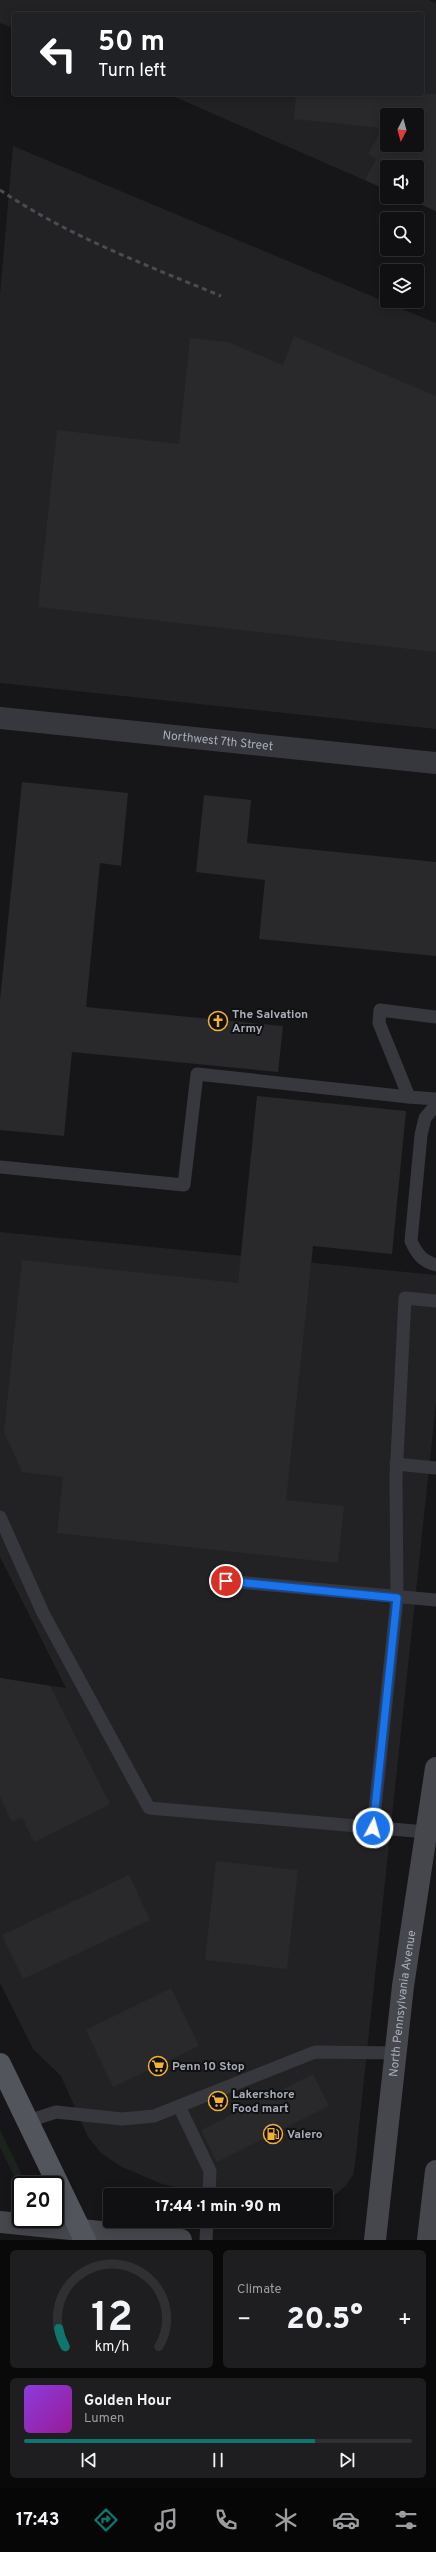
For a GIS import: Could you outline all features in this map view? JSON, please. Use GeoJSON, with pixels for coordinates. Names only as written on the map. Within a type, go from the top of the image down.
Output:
{"type":"FeatureCollection","features":[{"type":"Feature","properties":{"kind":"main road","name":"North Pennsylvania Avenue"},"geometry":{"type":"LineString","coordinates":[[376,2240],[396,2053],[436,1768]]}},
{"type":"Feature","properties":{"kind":"main road"},"geometry":{"type":"LineString","coordinates":[[0,2064],[82,2235]]}},
{"type":"Feature","properties":{"kind":"main road"},"geometry":{"type":"LineString","coordinates":[[428,2240],[436,2171]]}},
{"type":"Feature","properties":{"kind":"main road"},"geometry":{"type":"LineString","coordinates":[[0,2222],[82,2235],[181,2240]]}},
{"type":"Feature","properties":{"kind":"street","name":"Northwest 7th Street"},"geometry":{"type":"LineString","coordinates":[[0,718],[436,763]]}},
{"type":"Feature","properties":{"kind":"lane"},"geometry":{"type":"LineString","coordinates":[[409,1097],[379,1023],[380,1010],[436,1017]]}},
{"type":"Feature","properties":{"kind":"lane"},"geometry":{"type":"LineString","coordinates":[[0,1167],[184,1185],[197,1074],[436,1099]]}},
{"type":"Feature","properties":{"kind":"lane"},"geometry":{"type":"LineString","coordinates":[[436,1105],[425,1118],[421,1135],[411,1241],[416,1254],[426,1262],[436,1265]]}},
{"type":"Feature","properties":{"kind":"lane"},"geometry":{"type":"LineString","coordinates":[[373,1828],[397,1598],[396,1464],[405,1298],[436,1301]]}},
{"type":"Feature","properties":{"kind":"lane"},"geometry":{"type":"LineString","coordinates":[[396,1464],[436,1468]]}},
{"type":"Feature","properties":{"kind":"lane"},"geometry":{"type":"LineString","coordinates":[[0,1517],[43,1613],[149,1808],[426,1832]]}},
{"type":"Feature","properties":{"kind":"lane"},"geometry":{"type":"LineString","coordinates":[[226,1581],[397,1598],[436,1600]]}},
{"type":"Feature","properties":{"kind":"lane"},"geometry":{"type":"LineString","coordinates":[[28,2122],[56,2112],[122,2119],[154,2116],[315,2052],[396,2053]]}},
{"type":"Feature","properties":{"kind":"lane"},"geometry":{"type":"LineString","coordinates":[[179,2106],[210,2171],[209,2188]]}},
{"type":"Feature","properties":{"kind":"lane"},"geometry":{"type":"LineString","coordinates":[[206,2240],[207,2228]]}},
{"type":"Feature","properties":{"kind":"shaded area"},"geometry":{"type":"Polygon","coordinates":[[[0,0],[429,0],[436,3],[436,211],[420,204],[424,204],[424,160],[380,160],[380,187],[173,96],[424,96],[424,12],[12,12],[12,27],[0,23],[0,0]]]}},
{"type":"Feature","properties":{"kind":"shaded area"},"geometry":{"type":"Polygon","coordinates":[[[13,146],[380,300],[380,308],[400,308],[436,323],[436,729],[0,683],[0,295],[13,146]]]}},
{"type":"Feature","properties":{"kind":"shaded area"},"geometry":{"type":"Polygon","coordinates":[[[0,1232],[436,1275],[436,1403],[355,2164],[353,2175],[346,2185],[334,2196],[333,2188],[181,2188],[162,2184],[120,2166],[101,2153],[88,2137],[61,2076],[33,2049],[0,1983],[0,1678],[66,1688],[0,1557],[0,1232]]]}},
{"type":"Feature","properties":{"kind":"shaded area"},"geometry":{"type":"Polygon","coordinates":[[[0,2130],[21,2173],[21,2176],[14,2176],[0,2147],[0,2130]]]}},
{"type":"Feature","properties":{"kind":"building"},"geometry":{"type":"Polygon","coordinates":[[[424,94],[436,94],[436,211],[420,204],[424,204],[424,160],[380,160],[380,187],[365,180],[376,159],[368,154],[380,132],[380,152],[424,152],[424,108],[380,108],[380,128],[294,119],[296,96],[424,96],[424,94]]]}},
{"type":"Feature","properties":{"kind":"building"},"geometry":{"type":"Polygon","coordinates":[[[294,336],[436,396],[436,652],[38,607],[57,430],[179,444],[190,338],[228,342],[283,365],[294,336]]]}},
{"type":"Feature","properties":{"kind":"building"},"geometry":{"type":"Polygon","coordinates":[[[22,782],[128,793],[121,866],[100,863],[86,1007],[283,1026],[278,1072],[72,1052],[64,1136],[0,1130],[0,1000],[22,782]]]}},
{"type":"Feature","properties":{"kind":"building"},"geometry":{"type":"Polygon","coordinates":[[[204,795],[251,800],[247,843],[436,862],[436,956],[259,939],[265,880],[196,872],[204,795]]]}},
{"type":"Feature","properties":{"kind":"building"},"geometry":{"type":"Polygon","coordinates":[[[257,1096],[406,1111],[392,1254],[313,1246],[286,1500],[344,1506],[338,1563],[57,1533],[63,1477],[22,1472],[4,1432],[22,1260],[238,1283],[257,1096]]]}},
{"type":"Feature","properties":{"kind":"building"},"geometry":{"type":"Polygon","coordinates":[[[0,1678],[50,1686],[110,1804],[34,1842],[22,1817],[12,1822],[0,1797],[0,1678]]]}},
{"type":"Feature","properties":{"kind":"building"},"geometry":{"type":"Polygon","coordinates":[[[216,1861],[298,1870],[287,1969],[205,1960],[216,1861]]]}},
{"type":"Feature","properties":{"kind":"building"},"geometry":{"type":"Polygon","coordinates":[[[129,1875],[150,1920],[23,1979],[2,1935],[129,1875]]]}},
{"type":"Feature","properties":{"kind":"building"},"geometry":{"type":"Polygon","coordinates":[[[171,1988],[199,2046],[113,2087],[86,2030],[171,1988]]]}},
{"type":"Feature","properties":{"kind":"building"},"geometry":{"type":"Polygon","coordinates":[[[313,2074],[329,2106],[217,2162],[201,2130],[313,2074]]]}},
{"type":"Feature","properties":{"kind":"railway"},"geometry":{"type":"LineString","coordinates":[[0,190],[53,222],[80,236],[221,296]]}},
{"type":"Feature","properties":{"kind":"place","name":"The Salvation Army"},"geometry":{"type":"Point","coordinates":[218,1021]}},
{"type":"Feature","properties":{"kind":"place","name":"Penn 10 Stop"},"geometry":{"type":"Point","coordinates":[158,2066]}},
{"type":"Feature","properties":{"kind":"place","name":"Lakershore Food mart"},"geometry":{"type":"Point","coordinates":[218,2101]}},
{"type":"Feature","properties":{"kind":"place","name":"Valero"},"geometry":{"type":"Point","coordinates":[273,2134]}},
{"type":"Feature","properties":{"kind":"route"},"geometry":{"type":"LineString","coordinates":[[226,1581],[397,1598],[373,1828]]}}]}
